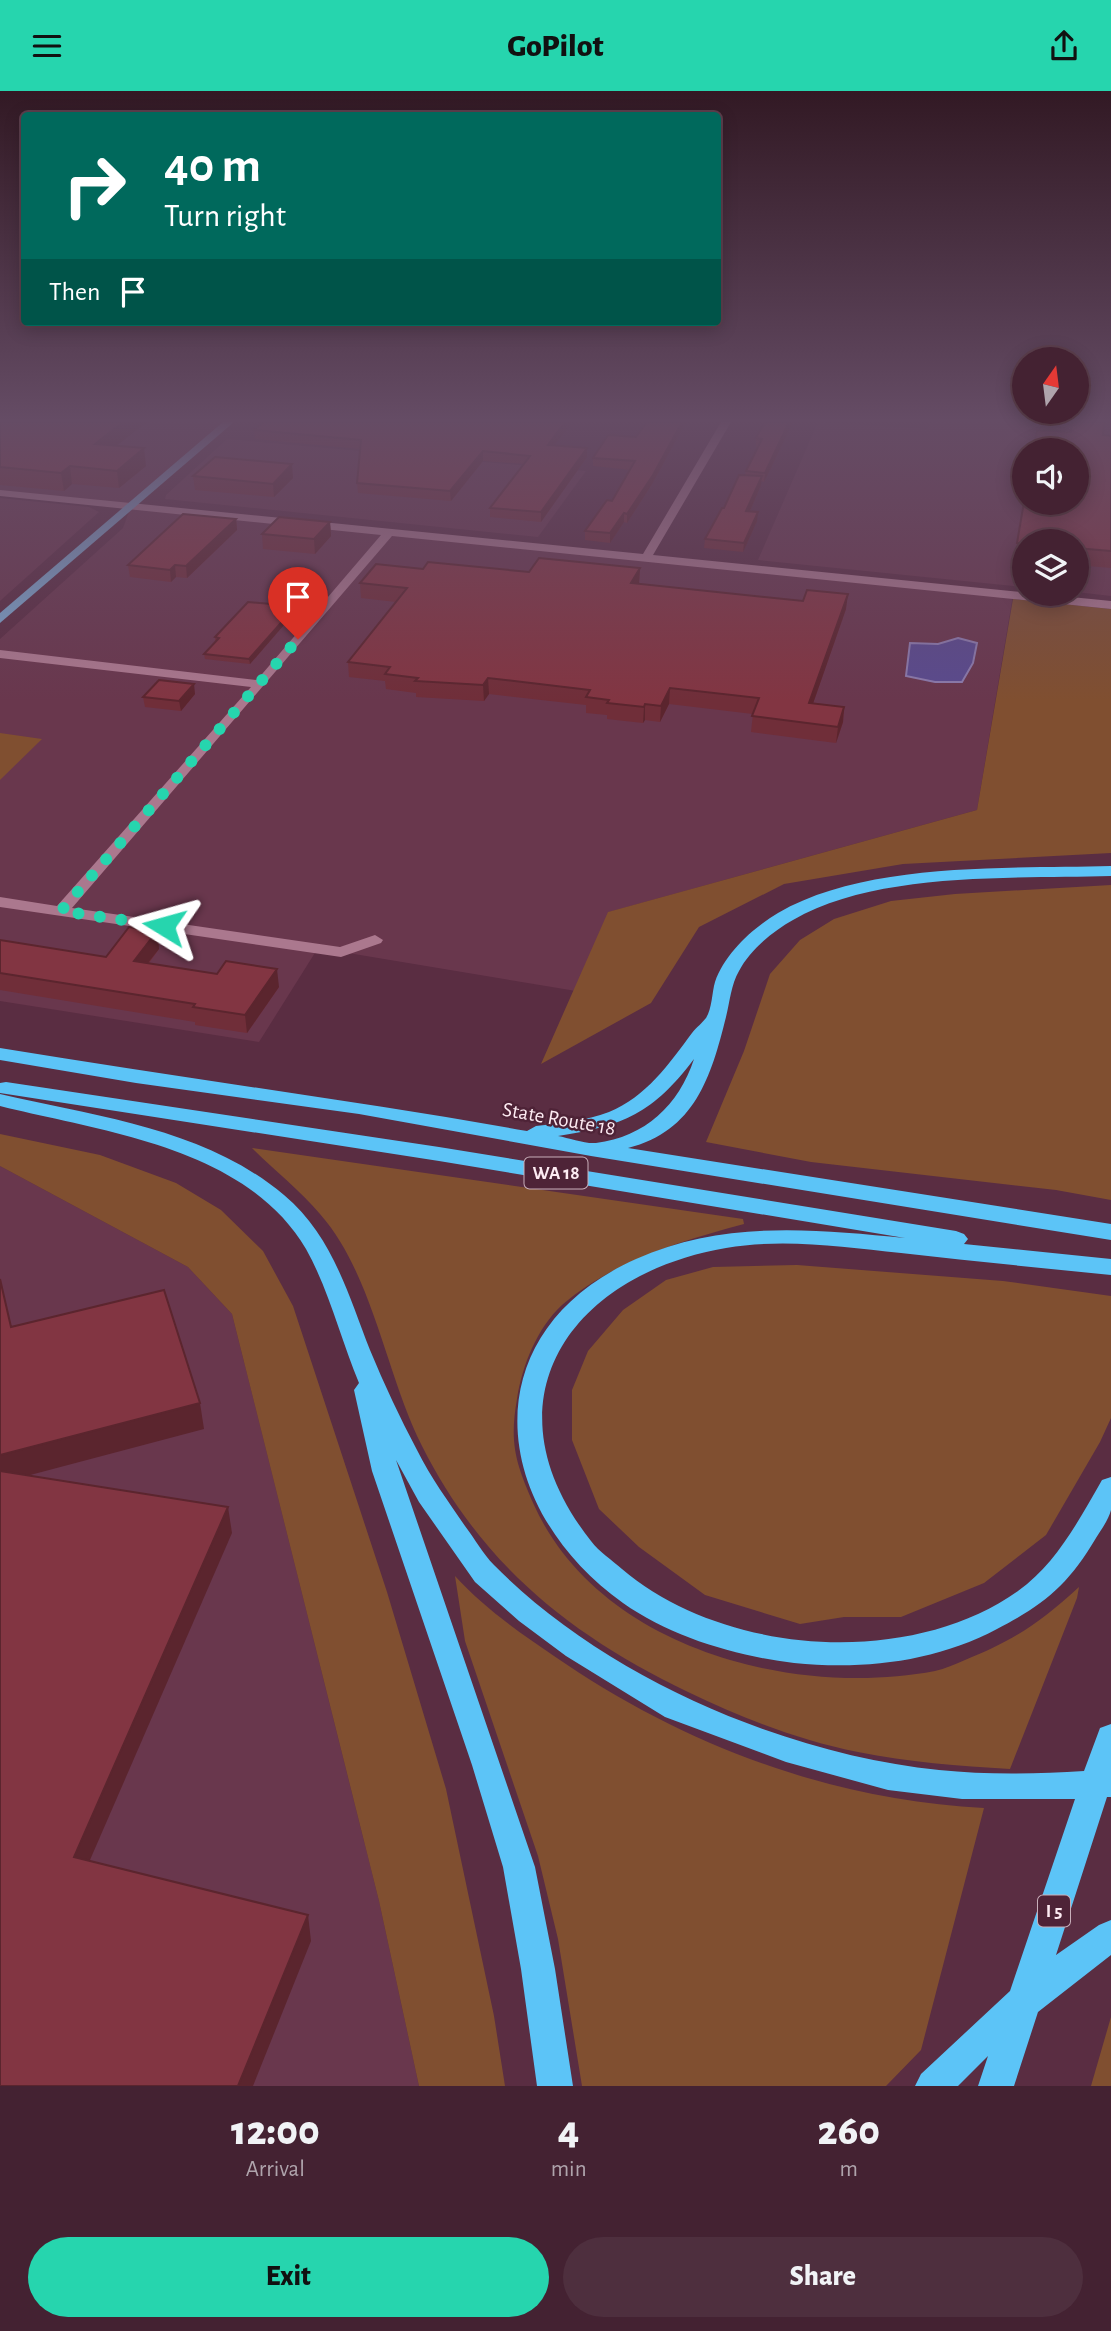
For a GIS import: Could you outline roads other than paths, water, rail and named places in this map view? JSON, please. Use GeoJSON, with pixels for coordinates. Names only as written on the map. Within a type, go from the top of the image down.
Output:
{"type":"FeatureCollection","features":[{"type":"Feature","properties":{"kind":"highway"},"geometry":{"type":"LineString","coordinates":[[591,1149],[647,1135],[679,1112],[699,1075],[728,973],[754,940],[788,915],[836,895],[876,886],[931,880],[1111,871]]}},
{"type":"Feature","properties":{"kind":"highway"},"geometry":{"type":"LineString","coordinates":[[513,1136],[564,1129],[618,1117],[664,1082],[716,1016]]}},
{"type":"Feature","properties":{"kind":"highway","name":"State Route 18"},"geometry":{"type":"LineString","coordinates":[[0,1054],[136,1077],[359,1108],[591,1149],[1111,1232]]}},
{"type":"Feature","properties":{"kind":"highway","name":"WA 18"},"geometry":{"type":"LineString","coordinates":[[0,1087],[439,1154],[1111,1265]]}},
{"type":"Feature","properties":{"kind":"highway"},"geometry":{"type":"LineString","coordinates":[[0,1100],[157,1135],[209,1156],[255,1184],[297,1219],[316,1243],[333,1279],[359,1354],[386,1471],[487,1765],[519,1867],[538,1969],[555,2086]]}},
{"type":"Feature","properties":{"kind":"highway"},"geometry":{"type":"LineString","coordinates":[[1111,1265],[799,1237],[726,1240],[686,1249],[643,1265],[610,1282],[574,1310],[551,1340],[533,1380],[527,1411],[529,1446],[537,1477],[557,1518],[584,1555],[614,1583],[646,1605],[730,1640],[810,1655],[867,1654],[915,1647],[979,1627],[1023,1603],[1044,1585],[1072,1553],[1111,1487]]}},
{"type":"Feature","properties":{"kind":"highway"},"geometry":{"type":"LineString","coordinates":[[359,1354],[421,1483],[482,1571],[529,1613],[602,1664],[678,1709],[761,1740],[855,1770],[940,1783],[1035,1788],[1111,1783]]}},
{"type":"Feature","properties":{"kind":"highway","name":"I 5"},"geometry":{"type":"LineString","coordinates":[[996,2086],[1111,1737]]}},
{"type":"Feature","properties":{"kind":"highway"},"geometry":{"type":"LineString","coordinates":[[933,2086],[973,2047],[1070,1963],[1111,1936]]}},
{"type":"Feature","properties":{"kind":"main road"},"geometry":{"type":"LineString","coordinates":[[0,619],[120,515]]}},
{"type":"Feature","properties":{"kind":"street"},"geometry":{"type":"LineString","coordinates":[[221,515],[1111,605]]}},
{"type":"Feature","properties":{"kind":"street"},"geometry":{"type":"LineString","coordinates":[[647,557],[672,515]]}},
{"type":"Feature","properties":{"kind":"street"},"geometry":{"type":"LineString","coordinates":[[61,911],[389,532]]}},
{"type":"Feature","properties":{"kind":"street"},"geometry":{"type":"LineString","coordinates":[[0,654],[260,684]]}},
{"type":"Feature","properties":{"kind":"street"},"geometry":{"type":"LineString","coordinates":[[0,902],[341,952],[375,940]]}}]}
